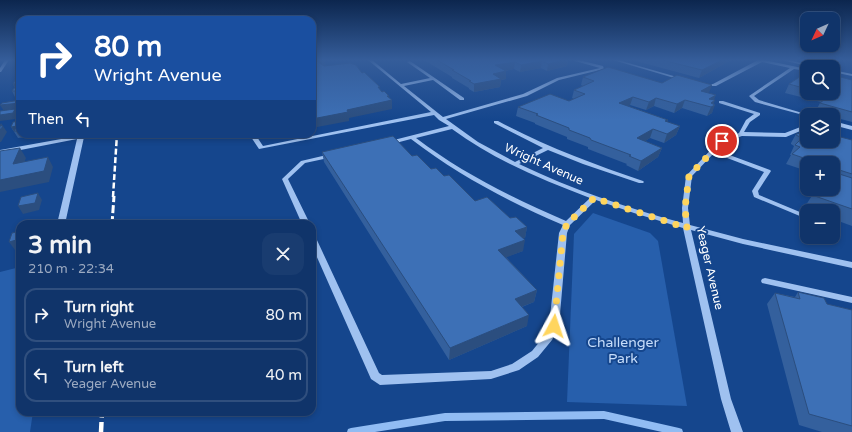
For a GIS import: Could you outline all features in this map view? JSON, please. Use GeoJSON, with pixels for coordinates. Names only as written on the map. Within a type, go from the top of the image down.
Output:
{"type":"FeatureCollection","features":[{"type":"Feature","properties":{"kind":"street","name":"Wright Avenue"},"geometry":{"type":"LineString","coordinates":[[394,80],[441,120],[493,153],[541,176],[594,198],[687,228],[852,265]]}},
{"type":"Feature","properties":{"kind":"street"},"geometry":{"type":"LineString","coordinates":[[401,86],[428,80]]}},
{"type":"Feature","properties":{"kind":"street"},"geometry":{"type":"LineString","coordinates":[[435,80],[462,99]]}},
{"type":"Feature","properties":{"kind":"street"},"geometry":{"type":"LineString","coordinates":[[441,120],[525,95],[548,83],[558,80]]}},
{"type":"Feature","properties":{"kind":"street"},"geometry":{"type":"LineString","coordinates":[[697,83],[714,85],[724,80]]}},
{"type":"Feature","properties":{"kind":"street"},"geometry":{"type":"LineString","coordinates":[[774,80],[751,96],[757,101],[800,114]]}},
{"type":"Feature","properties":{"kind":"street"},"geometry":{"type":"LineString","coordinates":[[721,102],[758,114],[748,121],[741,134],[786,135],[800,129]]}},
{"type":"Feature","properties":{"kind":"street"},"geometry":{"type":"LineString","coordinates":[[316,137],[434,113]]}},
{"type":"Feature","properties":{"kind":"street"},"geometry":{"type":"LineString","coordinates":[[496,122],[524,138],[547,148],[641,182]]}},
{"type":"Feature","properties":{"kind":"street"},"geometry":{"type":"LineString","coordinates":[[840,125],[852,128]]}},
{"type":"Feature","properties":{"kind":"street"},"geometry":{"type":"LineString","coordinates":[[381,144],[452,127]]}},
{"type":"Feature","properties":{"kind":"street","name":"Yeager Avenue"},"geometry":{"type":"LineString","coordinates":[[737,432],[726,399],[687,228],[685,208],[689,176],[722,141],[741,134]]}},
{"type":"Feature","properties":{"kind":"street"},"geometry":{"type":"LineString","coordinates":[[412,137],[442,160],[474,180],[506,197],[567,224]]}},
{"type":"Feature","properties":{"kind":"street"},"geometry":{"type":"LineString","coordinates":[[0,152],[71,138]]}},
{"type":"Feature","properties":{"kind":"street"},"geometry":{"type":"LineString","coordinates":[[62,220],[81,138]]}},
{"type":"Feature","properties":{"kind":"street"},"geometry":{"type":"LineString","coordinates":[[255,138],[261,148],[310,138]]}},
{"type":"Feature","properties":{"kind":"street"},"geometry":{"type":"LineString","coordinates":[[515,164],[547,148]]}},
{"type":"Feature","properties":{"kind":"street"},"geometry":{"type":"LineString","coordinates":[[713,151],[768,171],[755,191],[756,196],[800,214]]}},
{"type":"Feature","properties":{"kind":"street"},"geometry":{"type":"LineString","coordinates":[[304,220],[285,180],[303,162],[334,155]]}},
{"type":"Feature","properties":{"kind":"street"},"geometry":{"type":"LineString","coordinates":[[316,247],[375,376],[380,380],[491,375],[515,367],[535,354],[549,337],[554,326],[563,233],[567,224],[594,198]]}},
{"type":"Feature","properties":{"kind":"street"},"geometry":{"type":"LineString","coordinates":[[765,281],[852,300]]}},
{"type":"Feature","properties":{"kind":"green space","name":"Challenger Park"},"geometry":{"type":"Polygon","coordinates":[[[593,213],[650,233],[658,241],[687,406],[567,402],[574,234],[593,213]]]}},
{"type":"Feature","properties":{"kind":"green space"},"geometry":{"type":"Polygon","coordinates":[[[16,268],[16,416],[32,416],[30,432],[0,432],[0,272],[16,268]]]}},
{"type":"Feature","properties":{"kind":"building"},"geometry":{"type":"Polygon","coordinates":[[[316,80],[373,80],[380,87],[378,87],[382,92],[384,91],[392,100],[347,110],[348,112],[316,118],[316,80]]]}},
{"type":"Feature","properties":{"kind":"building"},"geometry":{"type":"Polygon","coordinates":[[[470,80],[495,80],[474,84],[469,81],[471,81],[470,80]]]}},
{"type":"Feature","properties":{"kind":"building"},"geometry":{"type":"Polygon","coordinates":[[[592,80],[652,80],[662,83],[667,80],[695,80],[712,85],[701,91],[716,95],[709,99],[715,100],[711,103],[715,105],[711,107],[685,100],[677,104],[656,98],[649,102],[633,97],[619,103],[668,120],[665,121],[680,126],[667,134],[653,129],[637,138],[662,148],[641,161],[629,156],[631,155],[591,140],[590,138],[569,130],[569,128],[536,115],[538,114],[518,107],[550,94],[569,101],[585,94],[574,90],[594,81],[592,80]]]}},
{"type":"Feature","properties":{"kind":"building"},"geometry":{"type":"Polygon","coordinates":[[[795,80],[800,80],[800,87],[789,84],[795,80]]]}},
{"type":"Feature","properties":{"kind":"building"},"geometry":{"type":"Polygon","coordinates":[[[840,80],[852,80],[852,112],[820,103],[824,100],[840,100],[840,80]]]}},
{"type":"Feature","properties":{"kind":"building"},"geometry":{"type":"Polygon","coordinates":[[[16,101],[16,103],[0,105],[2,103],[16,101]]]}},
{"type":"Feature","properties":{"kind":"building"},"geometry":{"type":"Polygon","coordinates":[[[15,109],[13,113],[0,115],[0,111],[15,109]]]}},
{"type":"Feature","properties":{"kind":"building"},"geometry":{"type":"Polygon","coordinates":[[[13,122],[16,122],[16,126],[11,127],[13,122]]]}},
{"type":"Feature","properties":{"kind":"building"},"geometry":{"type":"Polygon","coordinates":[[[393,136],[412,156],[417,155],[431,169],[436,168],[444,176],[449,175],[475,201],[487,197],[510,218],[516,217],[527,227],[515,231],[525,240],[498,250],[537,290],[515,299],[529,315],[450,348],[322,152],[393,136]]]}},
{"type":"Feature","properties":{"kind":"building"},"geometry":{"type":"Polygon","coordinates":[[[840,137],[852,140],[852,174],[840,170],[840,156],[800,157],[792,154],[800,147],[840,148],[840,137]]]}},
{"type":"Feature","properties":{"kind":"building"},"geometry":{"type":"Polygon","coordinates":[[[800,140],[800,147],[795,145],[800,140]]]}},
{"type":"Feature","properties":{"kind":"building"},"geometry":{"type":"Polygon","coordinates":[[[20,148],[13,164],[48,157],[44,171],[0,180],[0,151],[20,148]]]}},
{"type":"Feature","properties":{"kind":"building"},"geometry":{"type":"Polygon","coordinates":[[[840,174],[852,178],[852,209],[815,196],[840,196],[840,174]]]}},
{"type":"Feature","properties":{"kind":"building"},"geometry":{"type":"Polygon","coordinates":[[[38,193],[35,203],[18,206],[21,197],[38,193]]]}},
{"type":"Feature","properties":{"kind":"building"},"geometry":{"type":"Polygon","coordinates":[[[16,232],[16,240],[9,242],[12,233],[16,232]]]}},
{"type":"Feature","properties":{"kind":"building"},"geometry":{"type":"Polygon","coordinates":[[[798,292],[824,298],[827,304],[852,310],[852,426],[809,414],[775,293],[800,299],[798,292]]]}},
{"type":"Feature","properties":{"kind":"waterway"},"geometry":{"type":"LineString","coordinates":[[351,432],[445,417],[604,415],[679,432]]}},
{"type":"Feature","properties":{"kind":"railway"},"geometry":{"type":"LineString","coordinates":[[113,197],[117,138]]}},
{"type":"Feature","properties":{"kind":"railway"},"geometry":{"type":"LineString","coordinates":[[112,220],[114,196]]}},
{"type":"Feature","properties":{"kind":"railway"},"geometry":{"type":"LineString","coordinates":[[101,432],[102,416]]}},
{"type":"Feature","properties":{"kind":"route"},"geometry":{"type":"LineString","coordinates":[[554,326],[563,233],[567,224],[594,198],[687,228],[685,208],[689,176],[722,141]]}}]}
